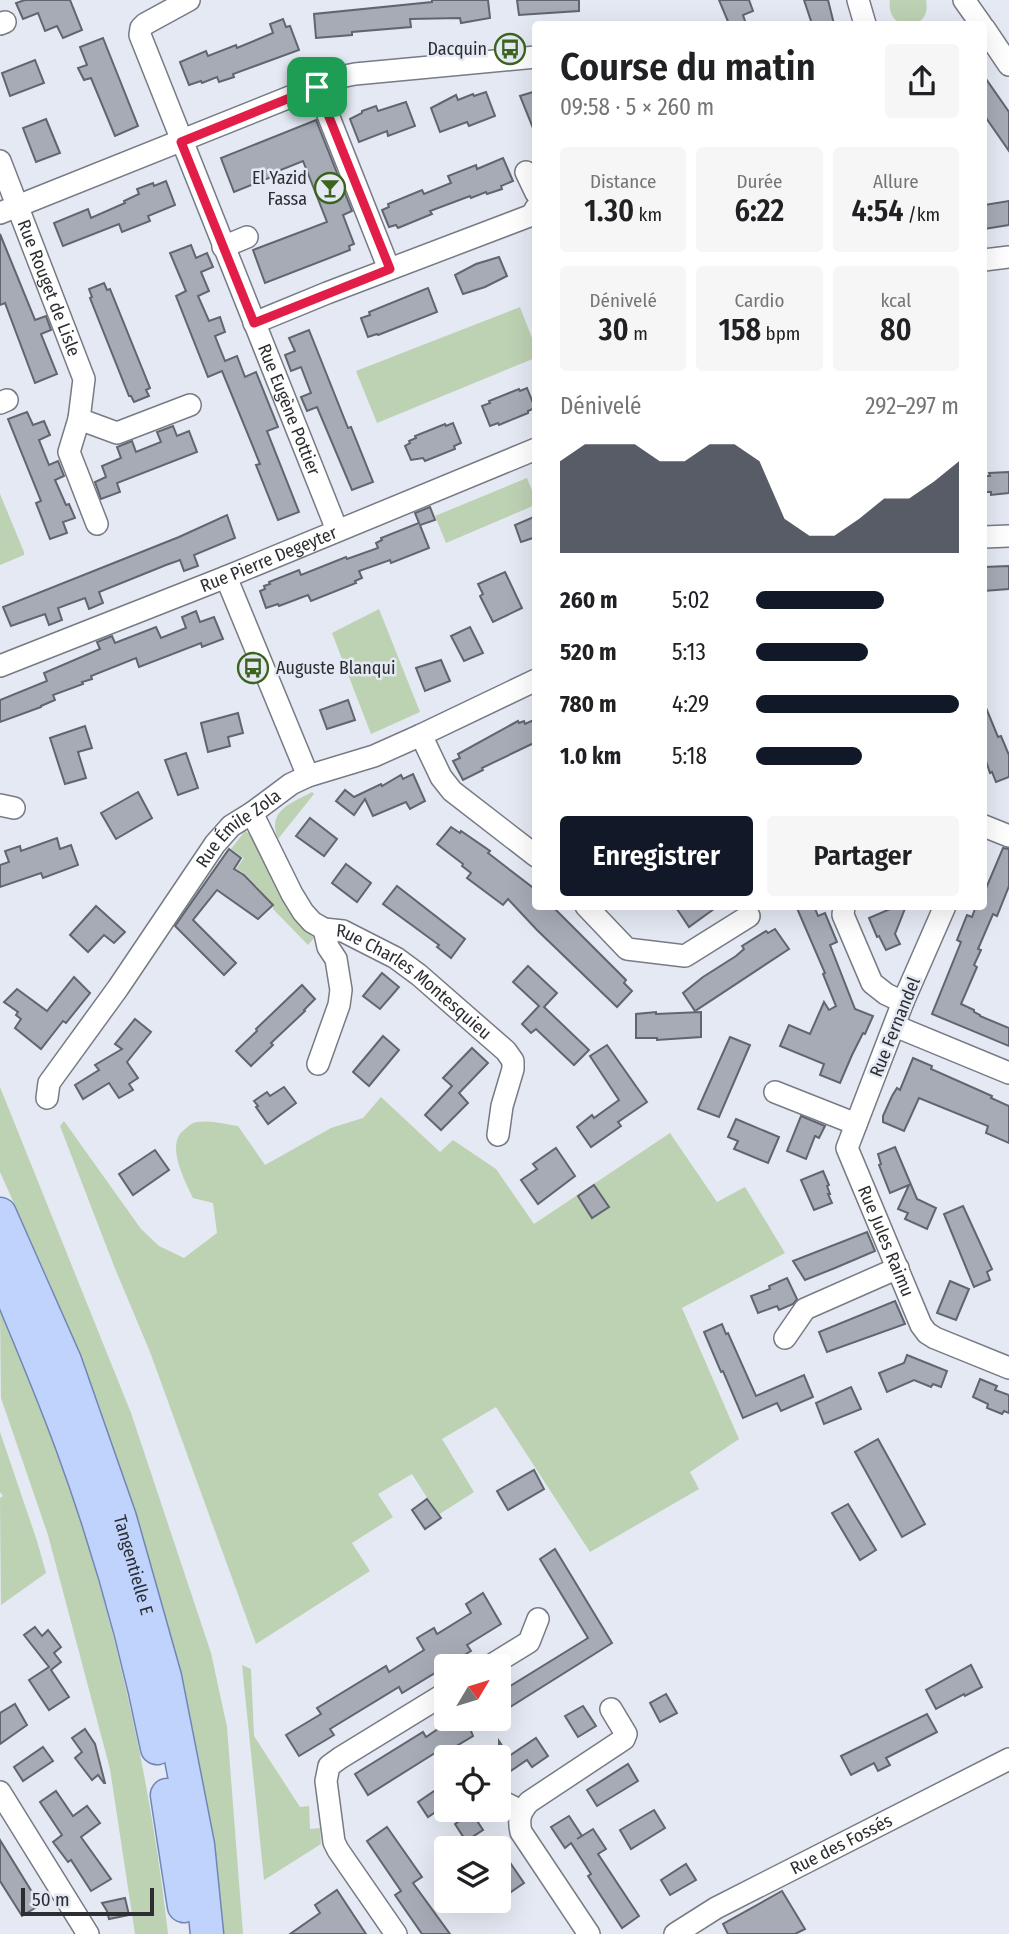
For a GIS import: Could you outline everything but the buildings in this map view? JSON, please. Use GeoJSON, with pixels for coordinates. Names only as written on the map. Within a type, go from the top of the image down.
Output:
{"type":"FeatureCollection","features":[{"type":"Feature","properties":{"kind":"main road","name":"Tangentielle E"},"geometry":{"type":"LineString","coordinates":[[0,1214],[65,1361],[124,1531],[165,1677],[198,1846],[207,1934]]}},
{"type":"Feature","properties":{"kind":"main road","name":"Tangentielle E"},"geometry":{"type":"LineString","coordinates":[[0,1268],[73,1448],[128,1626],[151,1716],[170,1811],[187,1934]]}},
{"type":"Feature","properties":{"kind":"street","name":"Rue Eugène Pottier"},"geometry":{"type":"LineString","coordinates":[[189,0],[145,24],[140,35],[337,530]]}},
{"type":"Feature","properties":{"kind":"street"},"geometry":{"type":"LineString","coordinates":[[858,0],[864,21]]}},
{"type":"Feature","properties":{"kind":"street"},"geometry":{"type":"LineString","coordinates":[[964,0],[979,21]]}},
{"type":"Feature","properties":{"kind":"street"},"geometry":{"type":"LineString","coordinates":[[987,33],[1009,65]]}},
{"type":"Feature","properties":{"kind":"street"},"geometry":{"type":"LineString","coordinates":[[8,210],[340,77],[532,57]]}},
{"type":"Feature","properties":{"kind":"street"},"geometry":{"type":"LineString","coordinates":[[317,87],[390,269]]}},
{"type":"Feature","properties":{"kind":"street","name":"Rue Rouget de Lisle"},"geometry":{"type":"LineString","coordinates":[[0,160],[8,210],[84,379],[79,419],[69,452],[97,524]]}},
{"type":"Feature","properties":{"kind":"street"},"geometry":{"type":"LineString","coordinates":[[526,172],[532,185]]}},
{"type":"Feature","properties":{"kind":"street"},"geometry":{"type":"LineString","coordinates":[[254,323],[532,217]]}},
{"type":"Feature","properties":{"kind":"street"},"geometry":{"type":"LineString","coordinates":[[223,247],[247,237]]}},
{"type":"Feature","properties":{"kind":"street"},"geometry":{"type":"LineString","coordinates":[[987,260],[1009,257]]}},
{"type":"Feature","properties":{"kind":"street"},"geometry":{"type":"LineString","coordinates":[[79,419],[117,433],[190,405]]}},
{"type":"Feature","properties":{"kind":"street","name":"Rue Pierre Degeyter"},"geometry":{"type":"LineString","coordinates":[[0,666],[226,577],[532,451]]}},
{"type":"Feature","properties":{"kind":"street"},"geometry":{"type":"LineString","coordinates":[[987,537],[1009,536]]}},
{"type":"Feature","properties":{"kind":"street"},"geometry":{"type":"LineString","coordinates":[[226,577],[308,776]]}},
{"type":"Feature","properties":{"kind":"street","name":"Rue Émile Zola"},"geometry":{"type":"LineString","coordinates":[[47,1098],[49,1083],[118,988],[215,844],[231,826],[291,784],[308,776],[374,756],[532,682]]}},
{"type":"Feature","properties":{"kind":"street"},"geometry":{"type":"LineString","coordinates":[[421,735],[441,777],[452,791],[532,853]]}},
{"type":"Feature","properties":{"kind":"street","name":"Rue Charles Montesquieu"},"geometry":{"type":"LineString","coordinates":[[252,813],[303,912],[312,922],[324,929],[343,931],[396,958],[506,1051],[513,1061],[513,1069],[502,1106],[498,1135]]}},
{"type":"Feature","properties":{"kind":"street"},"geometry":{"type":"LineString","coordinates":[[987,827],[1009,836]]}},
{"type":"Feature","properties":{"kind":"street"},"geometry":{"type":"LineString","coordinates":[[590,910],[627,948],[674,956],[685,956],[749,916]]}},
{"type":"Feature","properties":{"kind":"street"},"geometry":{"type":"LineString","coordinates":[[844,910],[872,983],[886,994],[904,1002]]}},
{"type":"Feature","properties":{"kind":"street","name":"Rue Fernandel"},"geometry":{"type":"LineString","coordinates":[[847,1149],[943,910]]}},
{"type":"Feature","properties":{"kind":"street"},"geometry":{"type":"LineString","coordinates":[[318,1064],[339,1005],[341,990],[336,959],[328,947],[324,929]]}},
{"type":"Feature","properties":{"kind":"street"},"geometry":{"type":"LineString","coordinates":[[895,1026],[1009,1073]]}},
{"type":"Feature","properties":{"kind":"street"},"geometry":{"type":"LineString","coordinates":[[775,1092],[856,1124]]}},
{"type":"Feature","properties":{"kind":"street","name":"Rue Jules Raimu"},"geometry":{"type":"LineString","coordinates":[[847,1149],[921,1325],[935,1338],[1009,1368]]}},
{"type":"Feature","properties":{"kind":"street"},"geometry":{"type":"LineString","coordinates":[[785,1338],[805,1309],[898,1268]]}},
{"type":"Feature","properties":{"kind":"street"},"geometry":{"type":"LineString","coordinates":[[510,1654],[529,1642],[538,1619]]}},
{"type":"Feature","properties":{"kind":"street"},"geometry":{"type":"LineString","coordinates":[[396,1934],[334,1843],[326,1782],[330,1766],[340,1758],[434,1700]]}},
{"type":"Feature","properties":{"kind":"street"},"geometry":{"type":"LineString","coordinates":[[589,1934],[521,1832],[519,1822],[521,1811],[528,1802],[624,1739],[626,1734],[611,1709]]}},
{"type":"Feature","properties":{"kind":"street","name":"Rue des Fossés"},"geometry":{"type":"LineString","coordinates":[[675,1934],[716,1909],[1009,1759]]}},
{"type":"Feature","properties":{"kind":"street"},"geometry":{"type":"LineString","coordinates":[[0,1793],[88,1934]]}},
{"type":"Feature","properties":{"kind":"street"},"geometry":{"type":"LineString","coordinates":[[511,1806],[521,1811]]}},
{"type":"Feature","properties":{"kind":"green space"},"geometry":{"type":"Polygon","coordinates":[[[890,0],[926,0],[926,11],[920,21],[897,21],[890,11],[890,0]]]}},
{"type":"Feature","properties":{"kind":"green space"},"geometry":{"type":"Polygon","coordinates":[[[520,307],[532,338],[532,359],[377,423],[356,371],[520,307]]]}},
{"type":"Feature","properties":{"kind":"green space"},"geometry":{"type":"Polygon","coordinates":[[[527,478],[532,490],[532,506],[446,543],[435,516],[527,478]]]}},
{"type":"Feature","properties":{"kind":"green space"},"geometry":{"type":"Polygon","coordinates":[[[0,494],[24,555],[0,565],[0,494]]]}},
{"type":"Feature","properties":{"kind":"green space"},"geometry":{"type":"Polygon","coordinates":[[[379,609],[420,712],[371,734],[332,633],[379,609]]]}},
{"type":"Feature","properties":{"kind":"green space"},"geometry":{"type":"Polygon","coordinates":[[[312,792],[314,794],[278,839],[275,829],[278,815],[289,804],[312,792]]]}},
{"type":"Feature","properties":{"kind":"green space"},"geometry":{"type":"Polygon","coordinates":[[[245,831],[254,837],[291,912],[314,938],[308,945],[273,909],[273,904],[245,874],[236,869],[244,858],[231,849],[245,831]]]}},
{"type":"Feature","properties":{"kind":"green space"},"geometry":{"type":"Polygon","coordinates":[[[0,1087],[131,1413],[211,1653],[227,1727],[243,1934],[223,1934],[197,1751],[153,1575],[103,1419],[51,1286],[0,1172],[0,1087]]]}},
{"type":"Feature","properties":{"kind":"green space"},"geometry":{"type":"Polygon","coordinates":[[[381,1097],[440,1152],[453,1140],[496,1169],[534,1224],[670,1133],[717,1202],[745,1187],[785,1253],[682,1308],[739,1439],[690,1472],[699,1489],[590,1552],[496,1407],[442,1439],[474,1492],[438,1515],[412,1474],[378,1494],[393,1517],[352,1543],[370,1571],[256,1644],[150,1352],[60,1126],[64,1121],[141,1229],[159,1246],[184,1258],[217,1233],[213,1203],[193,1198],[178,1163],[176,1144],[184,1130],[196,1122],[238,1126],[265,1165],[331,1128],[363,1118],[381,1097]]]}},
{"type":"Feature","properties":{"kind":"green space"},"geometry":{"type":"Polygon","coordinates":[[[0,1309],[57,1451],[100,1587],[146,1784],[168,1934],[135,1934],[110,1769],[48,1535],[1,1398],[0,1309]]]}},
{"type":"Feature","properties":{"kind":"green space"},"geometry":{"type":"Polygon","coordinates":[[[0,1432],[46,1573],[1,1605],[0,1498],[3,1496],[0,1492],[0,1432]]]}},
{"type":"Feature","properties":{"kind":"green space"},"geometry":{"type":"Polygon","coordinates":[[[242,1665],[251,1669],[254,1736],[300,1807],[309,1806],[310,1829],[320,1828],[321,1844],[264,1880],[242,1665]]]}},
{"type":"Feature","properties":{"kind":"place","name":"Dacquin"},"geometry":{"type":"Point","coordinates":[510,49]}},
{"type":"Feature","properties":{"kind":"place","name":"El Yazid Fassa"},"geometry":{"type":"Point","coordinates":[330,188]}},
{"type":"Feature","properties":{"kind":"place","name":"Auguste Blanqui"},"geometry":{"type":"Point","coordinates":[253,668]}},
{"type":"Feature","properties":{"kind":"route"},"geometry":{"type":"LineString","coordinates":[[317,87],[390,269],[254,323],[181,142],[317,87]]}}]}
